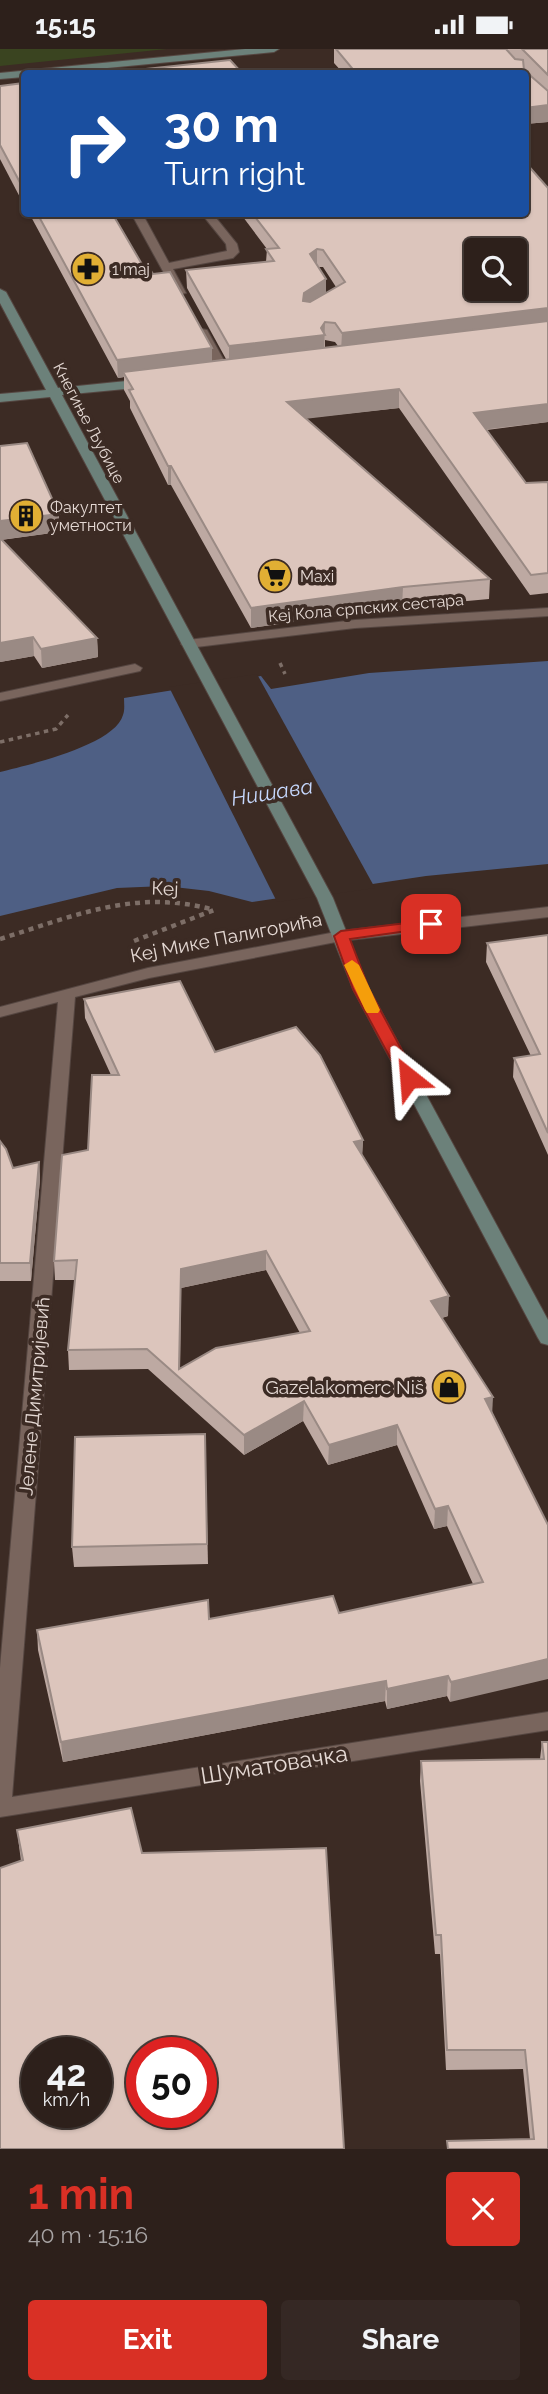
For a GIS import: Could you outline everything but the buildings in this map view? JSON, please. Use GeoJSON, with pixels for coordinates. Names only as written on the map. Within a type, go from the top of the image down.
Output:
{"type":"FeatureCollection","features":[{"type":"Feature","properties":{"kind":"main road"},"geometry":{"type":"LineString","coordinates":[[61,70],[274,49]]}},
{"type":"Feature","properties":{"kind":"main road"},"geometry":{"type":"LineString","coordinates":[[0,76],[21,74]]}},
{"type":"Feature","properties":{"kind":"main road","name":"Кнегиње Љубице"},"geometry":{"type":"LineString","coordinates":[[0,292],[325,898],[361,989],[548,1338]]}},
{"type":"Feature","properties":{"kind":"main road"},"geometry":{"type":"LineString","coordinates":[[207,376],[232,372]]}},
{"type":"Feature","properties":{"kind":"main road"},"geometry":{"type":"LineString","coordinates":[[0,398],[153,382]]}},
{"type":"Feature","properties":{"kind":"street"},"geometry":{"type":"LineString","coordinates":[[138,217],[184,299]]}},
{"type":"Feature","properties":{"kind":"street"},"geometry":{"type":"LineString","coordinates":[[166,267],[229,256],[233,252],[231,244],[208,217]]}},
{"type":"Feature","properties":{"kind":"street"},"geometry":{"type":"LineString","coordinates":[[197,323],[232,372]]}},
{"type":"Feature","properties":{"kind":"street","name":"Кеј Кола српских сестара"},"geometry":{"type":"LineString","coordinates":[[188,644],[355,624],[548,612]]}},
{"type":"Feature","properties":{"kind":"street"},"geometry":{"type":"LineString","coordinates":[[0,697],[135,668]]}},
{"type":"Feature","properties":{"kind":"street","name":"Кеј Мике Палигорића"},"geometry":{"type":"LineString","coordinates":[[0,1012],[148,973],[341,936],[548,912]]}},
{"type":"Feature","properties":{"kind":"street","name":"Јелене Димитријевић"},"geometry":{"type":"LineString","coordinates":[[0,1800],[67,993]]}},
{"type":"Feature","properties":{"kind":"street","name":"Шуматовачка"},"geometry":{"type":"LineString","coordinates":[[0,1808],[548,1720]]}},
{"type":"Feature","properties":{"kind":"path"},"geometry":{"type":"LineString","coordinates":[[0,742],[56,729],[68,715]]}},
{"type":"Feature","properties":{"kind":"path","name":"Кеј"},"geometry":{"type":"LineString","coordinates":[[0,939],[96,909],[149,900],[188,903],[215,910],[140,937],[130,945]]}},
{"type":"Feature","properties":{"kind":"green space"},"geometry":{"type":"Polygon","coordinates":[[[0,49],[167,49],[0,66],[0,49]]]}},
{"type":"Feature","properties":{"kind":"water","name":"Нишава"},"geometry":{"type":"Polygon","coordinates":[[[548,661],[548,864],[426,876],[252,902],[209,891],[165,886],[117,888],[0,916],[0,772],[69,752],[104,736],[117,726],[123,715],[124,698],[261,676],[271,689],[369,673],[548,661]]]}},
{"type":"Feature","properties":{"kind":"pier"},"geometry":{"type":"Polygon","coordinates":[[[257,674],[375,888],[277,902],[169,687],[257,674]]]}},
{"type":"Feature","properties":{"kind":"slow traffic"},"geometry":{"type":"LineString","coordinates":[[352,965],[372,1010]]}},
{"type":"Feature","properties":{"kind":"place","name":"1 maj"},"geometry":{"type":"Point","coordinates":[88,269]}},
{"type":"Feature","properties":{"kind":"place","name":"Факултет уметности"},"geometry":{"type":"Point","coordinates":[26,516]}},
{"type":"Feature","properties":{"kind":"place","name":"Maxi"},"geometry":{"type":"Point","coordinates":[275,576]}},
{"type":"Feature","properties":{"kind":"place","name":"Gazelakomerc Niš"},"geometry":{"type":"Point","coordinates":[449,1387]}},
{"type":"Feature","properties":{"kind":"route"},"geometry":{"type":"LineString","coordinates":[[409,1078],[361,989],[341,936],[431,924]]}}]}
